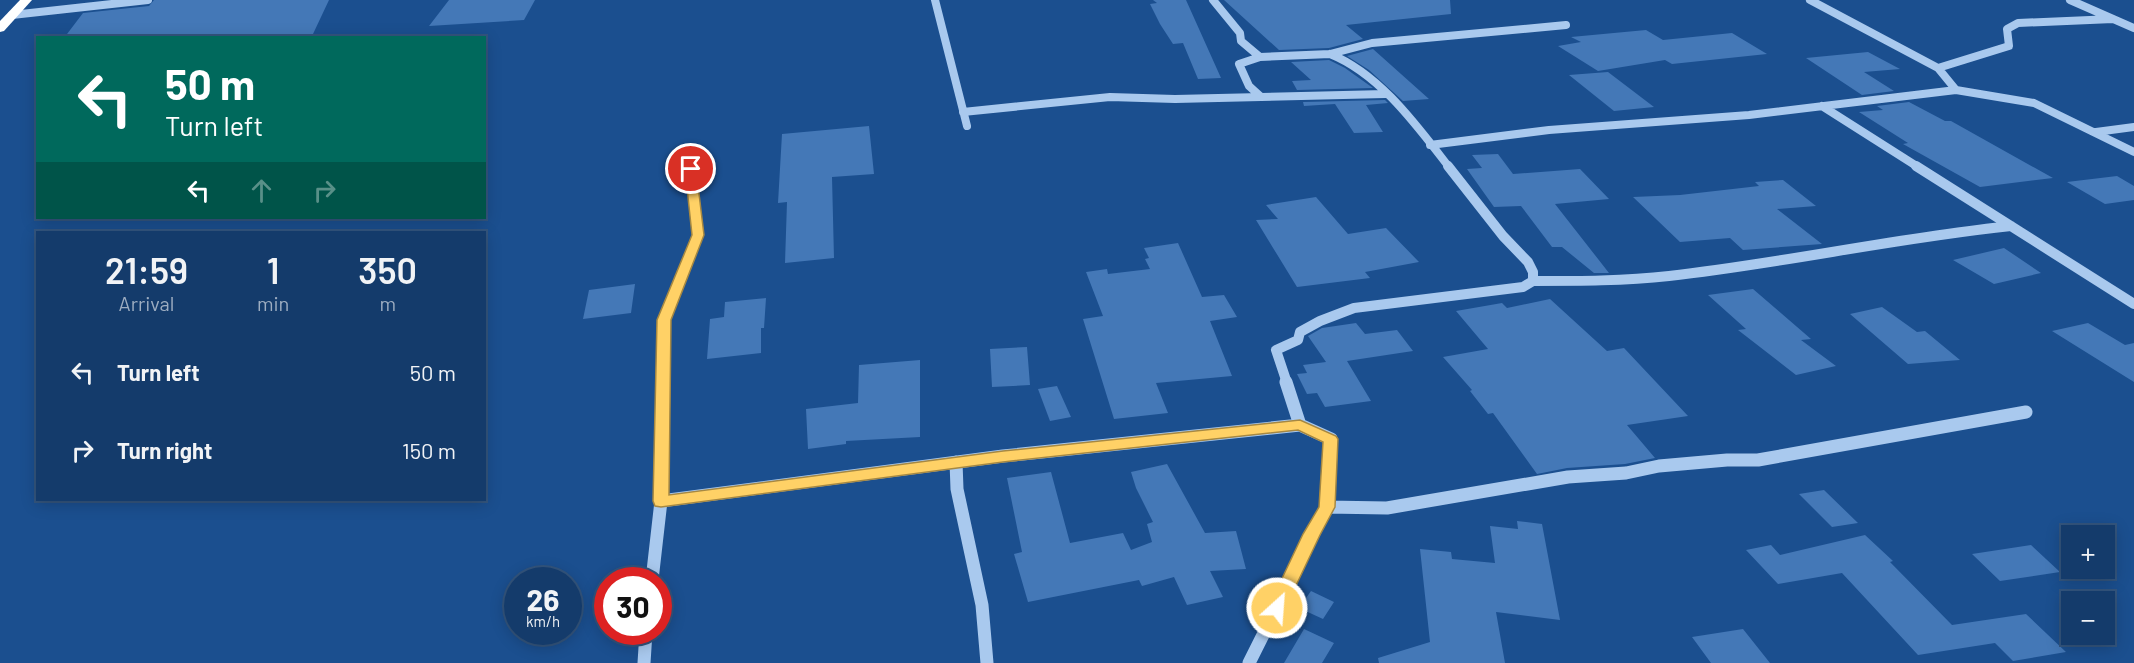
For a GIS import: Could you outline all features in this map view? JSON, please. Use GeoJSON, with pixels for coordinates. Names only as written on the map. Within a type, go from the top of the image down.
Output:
{"type":"FeatureCollection","features":[{"type":"Feature","properties":{"kind":"highway"},"geometry":{"type":"LineString","coordinates":[[0,28],[26,0]]}},
{"type":"Feature","properties":{"kind":"street"},"geometry":{"type":"LineString","coordinates":[[12,15],[148,0]]}},
{"type":"Feature","properties":{"kind":"street"},"geometry":{"type":"LineString","coordinates":[[934,0],[967,126]]}},
{"type":"Feature","properties":{"kind":"street"},"geometry":{"type":"LineString","coordinates":[[1213,0],[1240,33],[1241,40],[1260,57]]}},
{"type":"Feature","properties":{"kind":"street"},"geometry":{"type":"LineString","coordinates":[[1810,0],[1938,68],[1956,90]]}},
{"type":"Feature","properties":{"kind":"street"},"geometry":{"type":"LineString","coordinates":[[2070,0],[2134,28]]}},
{"type":"Feature","properties":{"kind":"street"},"geometry":{"type":"LineString","coordinates":[[1938,68],[2009,46],[2007,29],[2018,23],[2113,19]]}},
{"type":"Feature","properties":{"kind":"street"},"geometry":{"type":"LineString","coordinates":[[1260,96],[1249,86],[1239,64],[1260,57],[1330,54],[1372,43],[1566,26]]}},
{"type":"Feature","properties":{"kind":"street"},"geometry":{"type":"LineString","coordinates":[[1330,54],[1349,61],[1385,94],[1526,261],[1533,272],[1533,281]]}},
{"type":"Feature","properties":{"kind":"street"},"geometry":{"type":"LineString","coordinates":[[1430,145],[1549,130],[1749,115],[1956,90],[2034,103],[2134,152]]}},
{"type":"Feature","properties":{"kind":"street"},"geometry":{"type":"LineString","coordinates":[[963,112],[1110,97],[1175,99],[1385,94]]}},
{"type":"Feature","properties":{"kind":"street"},"geometry":{"type":"LineString","coordinates":[[1822,106],[2134,304]]}},
{"type":"Feature","properties":{"kind":"street"},"geometry":{"type":"LineString","coordinates":[[2096,132],[2134,127]]}},
{"type":"Feature","properties":{"kind":"street"},"geometry":{"type":"LineString","coordinates":[[653,567],[661,501],[664,320],[698,235],[691,169]]}},
{"type":"Feature","properties":{"kind":"street"},"geometry":{"type":"LineString","coordinates":[[1300,425],[1275,350],[1298,340],[1300,332],[1320,321],[1354,308],[1523,287],[1533,281],[1619,280],[1704,271],[1944,232],[2011,226]]}},
{"type":"Feature","properties":{"kind":"street"},"geometry":{"type":"LineString","coordinates":[[1327,507],[1387,508],[1568,477],[1626,473],[1670,465],[1758,460],[2026,412]]}},
{"type":"Feature","properties":{"kind":"street"},"geometry":{"type":"LineString","coordinates":[[661,501],[956,462],[1300,425],[1331,439],[1327,507],[1249,663]]}},
{"type":"Feature","properties":{"kind":"street"},"geometry":{"type":"LineString","coordinates":[[956,462],[957,489],[982,605],[987,663]]}},
{"type":"Feature","properties":{"kind":"street"},"geometry":{"type":"LineString","coordinates":[[644,663],[645,645]]}},
{"type":"Feature","properties":{"kind":"building"},"geometry":{"type":"Polygon","coordinates":[[[154,0],[329,0],[313,34],[297,36],[66,36],[83,13],[149,6],[154,0]]]}},
{"type":"Feature","properties":{"kind":"building"},"geometry":{"type":"Polygon","coordinates":[[[449,0],[535,0],[524,20],[429,26],[449,0]]]}},
{"type":"Feature","properties":{"kind":"building"},"geometry":{"type":"Polygon","coordinates":[[[1153,0],[1186,0],[1221,78],[1198,79],[1183,43],[1173,44],[1160,24],[1150,4],[1157,3],[1153,0]]]}},
{"type":"Feature","properties":{"kind":"building"},"geometry":{"type":"Polygon","coordinates":[[[1224,0],[1450,0],[1451,14],[1346,25],[1363,39],[1329,48],[1279,50],[1224,0]]]}},
{"type":"Feature","properties":{"kind":"building"},"geometry":{"type":"Polygon","coordinates":[[[1646,30],[1663,40],[1732,33],[1767,54],[1672,64],[1665,60],[1598,71],[1558,46],[1581,42],[1571,37],[1646,30]]]}},
{"type":"Feature","properties":{"kind":"building"},"geometry":{"type":"Polygon","coordinates":[[[1373,49],[1429,99],[1403,101],[1369,70],[1347,56],[1373,49]]]}},
{"type":"Feature","properties":{"kind":"building"},"geometry":{"type":"Polygon","coordinates":[[[1868,52],[1900,69],[1864,72],[1894,91],[1862,95],[1806,58],[1868,52]]]}},
{"type":"Feature","properties":{"kind":"building"},"geometry":{"type":"Polygon","coordinates":[[[1329,60],[1345,68],[1373,88],[1297,90],[1292,81],[1311,80],[1291,62],[1329,60]]]}},
{"type":"Feature","properties":{"kind":"building"},"geometry":{"type":"Polygon","coordinates":[[[1608,72],[1654,107],[1614,111],[1569,75],[1608,72]]]}},
{"type":"Feature","properties":{"kind":"building"},"geometry":{"type":"Polygon","coordinates":[[[1385,100],[1388,103],[1366,105],[1383,132],[1354,133],[1335,104],[1304,106],[1303,102],[1385,100]]]}},
{"type":"Feature","properties":{"kind":"building"},"geometry":{"type":"Polygon","coordinates":[[[1909,102],[1945,121],[1951,121],[2053,178],[1980,187],[1903,144],[1908,143],[1859,112],[1883,110],[1877,106],[1909,102]]]}},
{"type":"Feature","properties":{"kind":"building"},"geometry":{"type":"Polygon","coordinates":[[[869,126],[874,174],[832,177],[834,258],[785,263],[787,202],[778,203],[782,134],[869,126]]]}},
{"type":"Feature","properties":{"kind":"building"},"geometry":{"type":"Polygon","coordinates":[[[1498,154],[1513,174],[1580,169],[1609,199],[1555,204],[1609,273],[1594,273],[1562,247],[1552,247],[1521,206],[1494,207],[1467,169],[1482,168],[1472,155],[1498,154]]]}},
{"type":"Feature","properties":{"kind":"building"},"geometry":{"type":"Polygon","coordinates":[[[2117,176],[2134,186],[2134,200],[2105,204],[2067,182],[2117,176]]]}},
{"type":"Feature","properties":{"kind":"building"},"geometry":{"type":"Polygon","coordinates":[[[1783,180],[1816,206],[1777,209],[1822,244],[1743,250],[1730,238],[1680,242],[1633,197],[1680,195],[1759,186],[1755,182],[1783,180]]]}},
{"type":"Feature","properties":{"kind":"building"},"geometry":{"type":"Polygon","coordinates":[[[1316,197],[1348,234],[1386,228],[1419,262],[1365,272],[1370,278],[1297,287],[1256,220],[1278,219],[1266,205],[1316,197]]]}},
{"type":"Feature","properties":{"kind":"building"},"geometry":{"type":"Polygon","coordinates":[[[1178,243],[1202,297],[1224,295],[1237,317],[1210,321],[1232,376],[1156,383],[1168,413],[1114,419],[1083,319],[1103,316],[1086,272],[1107,269],[1108,274],[1150,269],[1145,259],[1149,258],[1144,248],[1178,243]]]}},
{"type":"Feature","properties":{"kind":"building"},"geometry":{"type":"Polygon","coordinates":[[[2004,248],[2041,273],[1994,284],[1953,260],[2004,248]]]}},
{"type":"Feature","properties":{"kind":"building"},"geometry":{"type":"Polygon","coordinates":[[[635,284],[631,313],[583,319],[589,290],[635,284]]]}},
{"type":"Feature","properties":{"kind":"building"},"geometry":{"type":"Polygon","coordinates":[[[1753,289],[1811,339],[1801,340],[1836,366],[1796,375],[1738,330],[1746,329],[1708,295],[1753,289]]]}},
{"type":"Feature","properties":{"kind":"building"},"geometry":{"type":"Polygon","coordinates":[[[766,298],[764,328],[761,328],[761,353],[707,359],[710,319],[724,317],[725,302],[766,298]]]}},
{"type":"Feature","properties":{"kind":"building"},"geometry":{"type":"Polygon","coordinates":[[[1550,299],[1607,351],[1624,348],[1688,416],[1627,425],[1655,458],[1625,464],[1567,468],[1537,474],[1493,413],[1488,414],[1470,391],[1472,390],[1443,357],[1488,349],[1456,311],[1502,303],[1507,308],[1550,299]]]}},
{"type":"Feature","properties":{"kind":"building"},"geometry":{"type":"Polygon","coordinates":[[[1882,307],[1917,332],[1925,331],[1960,360],[1908,364],[1850,314],[1882,307]]]}},
{"type":"Feature","properties":{"kind":"building"},"geometry":{"type":"Polygon","coordinates":[[[1356,323],[1365,334],[1397,330],[1413,351],[1347,361],[1371,401],[1325,407],[1317,393],[1307,394],[1297,374],[1307,373],[1303,365],[1326,362],[1308,336],[1322,328],[1356,323]]]}},
{"type":"Feature","properties":{"kind":"building"},"geometry":{"type":"Polygon","coordinates":[[[2088,323],[2125,345],[2134,343],[2134,382],[2052,331],[2088,323]]]}},
{"type":"Feature","properties":{"kind":"building"},"geometry":{"type":"Polygon","coordinates":[[[1027,347],[1030,385],[992,387],[990,349],[1027,347]]]}},
{"type":"Feature","properties":{"kind":"building"},"geometry":{"type":"Polygon","coordinates":[[[920,360],[920,437],[846,441],[846,444],[808,449],[806,409],[858,403],[859,365],[920,360]]]}},
{"type":"Feature","properties":{"kind":"building"},"geometry":{"type":"Polygon","coordinates":[[[1057,386],[1071,417],[1050,421],[1038,389],[1057,386]]]}},
{"type":"Feature","properties":{"kind":"building"},"geometry":{"type":"Polygon","coordinates":[[[1167,464],[1205,533],[1236,531],[1246,569],[1210,571],[1223,597],[1187,605],[1174,577],[1142,586],[1139,580],[1028,602],[1014,554],[1022,552],[1007,478],[1051,472],[1070,543],[1123,533],[1131,550],[1152,542],[1147,524],[1153,522],[1136,488],[1131,472],[1167,464]]]}},
{"type":"Feature","properties":{"kind":"building"},"geometry":{"type":"Polygon","coordinates":[[[1824,490],[1858,523],[1832,527],[1799,494],[1824,490]]]}},
{"type":"Feature","properties":{"kind":"building"},"geometry":{"type":"Polygon","coordinates":[[[1517,521],[1542,524],[1560,620],[1496,612],[1505,663],[1379,663],[1378,658],[1430,642],[1420,549],[1451,552],[1452,559],[1495,563],[1490,526],[1518,529],[1517,521]]]}},
{"type":"Feature","properties":{"kind":"building"},"geometry":{"type":"Polygon","coordinates":[[[1865,535],[1893,561],[1890,562],[1952,625],[2026,614],[2066,652],[2013,661],[1995,643],[1918,655],[1842,573],[1778,584],[1746,550],[1771,545],[1780,555],[1865,535]]]}},
{"type":"Feature","properties":{"kind":"building"},"geometry":{"type":"Polygon","coordinates":[[[2031,545],[2060,572],[2000,581],[1972,554],[2031,545]]]}},
{"type":"Feature","properties":{"kind":"building"},"geometry":{"type":"Polygon","coordinates":[[[1311,591],[1334,602],[1323,619],[1299,608],[1311,591]]]}},
{"type":"Feature","properties":{"kind":"building"},"geometry":{"type":"Polygon","coordinates":[[[1304,629],[1334,643],[1322,663],[1284,663],[1304,629]]]}},
{"type":"Feature","properties":{"kind":"building"},"geometry":{"type":"Polygon","coordinates":[[[1743,629],[1770,663],[1711,663],[1692,637],[1743,629]]]}},
{"type":"Feature","properties":{"kind":"route"},"geometry":{"type":"LineString","coordinates":[[691,169],[698,235],[664,320],[661,501],[1003,456],[1300,425],[1331,439],[1327,507],[1277,608]]}}]}
